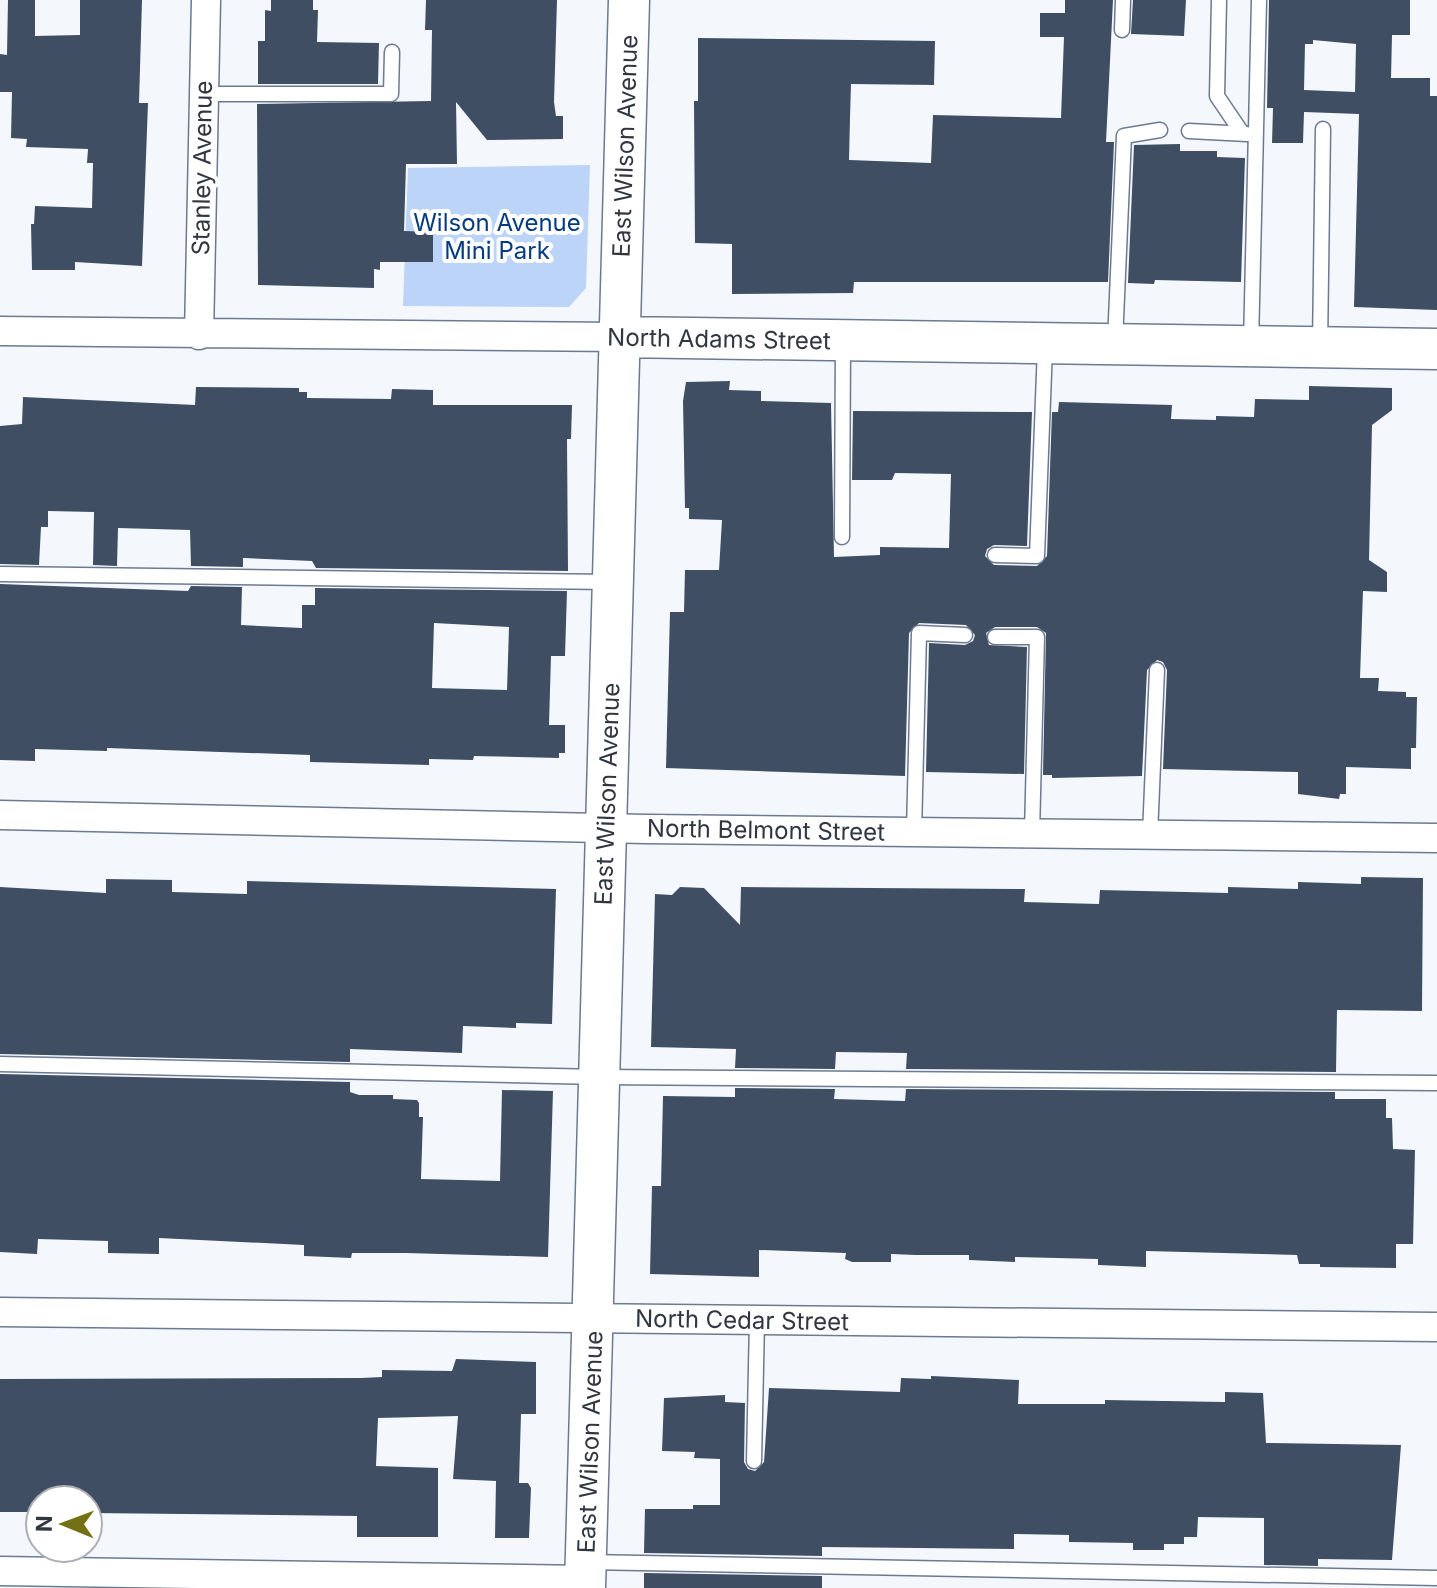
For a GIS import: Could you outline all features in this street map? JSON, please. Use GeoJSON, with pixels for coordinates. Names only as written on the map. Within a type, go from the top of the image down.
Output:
{"type":"FeatureCollection","features":[{"type":"Feature","properties":{"kind":"street","name":"Stanley Avenue"},"geometry":{"type":"LineString","coordinates":[[199,335],[206,0]]}},
{"type":"Feature","properties":{"kind":"street","name":"East Wilson Avenue"},"geometry":{"type":"LineString","coordinates":[[585,1577],[629,0]]}},
{"type":"Feature","properties":{"kind":"street","name":"North Adams Street"},"geometry":{"type":"LineString","coordinates":[[0,331],[1437,349]]}},
{"type":"Feature","properties":{"kind":"street","name":"North Belmont Street"},"geometry":{"type":"LineString","coordinates":[[0,815],[606,828],[1437,838]]}},
{"type":"Feature","properties":{"kind":"street","name":"North Cedar Street"},"geometry":{"type":"LineString","coordinates":[[0,1312],[1437,1327]]}},
{"type":"Feature","properties":{"kind":"street"},"geometry":{"type":"LineString","coordinates":[[0,1571],[341,1582],[585,1577]]}},
{"type":"Feature","properties":{"kind":"lane"},"geometry":{"type":"LineString","coordinates":[[1122,30],[1123,0]]}},
{"type":"Feature","properties":{"kind":"lane"},"geometry":{"type":"LineString","coordinates":[[1219,0],[1217,96],[1249,134]]}},
{"type":"Feature","properties":{"kind":"lane"},"geometry":{"type":"LineString","coordinates":[[1251,346],[1249,134],[1259,0]]}},
{"type":"Feature","properties":{"kind":"lane"},"geometry":{"type":"LineString","coordinates":[[204,94],[391,94],[392,52]]}},
{"type":"Feature","properties":{"kind":"lane"},"geometry":{"type":"LineString","coordinates":[[1320,347],[1323,129]]}},
{"type":"Feature","properties":{"kind":"lane"},"geometry":{"type":"LineString","coordinates":[[1115,344],[1124,136],[1160,130]]}},
{"type":"Feature","properties":{"kind":"lane"},"geometry":{"type":"LineString","coordinates":[[1189,131],[1249,134]]}},
{"type":"Feature","properties":{"kind":"lane"},"geometry":{"type":"LineString","coordinates":[[842,537],[843,340]]}},
{"type":"Feature","properties":{"kind":"lane"},"geometry":{"type":"LineString","coordinates":[[995,555],[1037,556],[1045,343]]}},
{"type":"Feature","properties":{"kind":"lane"},"geometry":{"type":"LineString","coordinates":[[0,574],[613,582]]}},
{"type":"Feature","properties":{"kind":"lane"},"geometry":{"type":"LineString","coordinates":[[914,832],[919,633],[965,635]]}},
{"type":"Feature","properties":{"kind":"lane"},"geometry":{"type":"LineString","coordinates":[[995,637],[1037,637],[1032,833]]}},
{"type":"Feature","properties":{"kind":"lane"},"geometry":{"type":"LineString","coordinates":[[1150,835],[1157,670]]}},
{"type":"Feature","properties":{"kind":"lane"},"geometry":{"type":"LineString","coordinates":[[0,1064],[600,1077],[1437,1083]]}},
{"type":"Feature","properties":{"kind":"lane"},"geometry":{"type":"LineString","coordinates":[[754,1461],[757,1320]]}},
{"type":"Feature","properties":{"kind":"lane"},"geometry":{"type":"LineString","coordinates":[[585,1577],[1437,1578]]}},
{"type":"Feature","properties":{"kind":"green space","name":"Wilson Avenue Mini Park"},"geometry":{"type":"Polygon","coordinates":[[[590,165],[586,288],[569,307],[403,306],[408,168],[590,165]]]}},
{"type":"Feature","properties":{"kind":"building"},"geometry":{"type":"Polygon","coordinates":[[[8,0],[35,0],[35,36],[80,35],[80,0],[142,0],[139,103],[148,103],[142,266],[75,262],[75,270],[32,270],[31,224],[34,224],[35,206],[92,208],[93,163],[87,163],[88,149],[26,147],[27,139],[11,138],[12,92],[0,92],[0,54],[7,55],[8,0]]]}},
{"type":"Feature","properties":{"kind":"building"},"geometry":{"type":"Polygon","coordinates":[[[271,0],[313,0],[313,10],[318,10],[317,42],[379,43],[378,84],[258,84],[258,41],[265,41],[265,10],[271,11],[271,0]]]}},
{"type":"Feature","properties":{"kind":"building"},"geometry":{"type":"Polygon","coordinates":[[[426,0],[557,0],[554,102],[556,116],[563,116],[563,139],[487,140],[456,102],[457,164],[406,164],[404,231],[433,232],[433,262],[380,262],[380,270],[374,269],[374,288],[258,285],[257,104],[431,101],[432,30],[425,30],[426,0]]]}},
{"type":"Feature","properties":{"kind":"building"},"geometry":{"type":"Polygon","coordinates":[[[1065,0],[1113,0],[1106,142],[1114,142],[1108,282],[854,282],[853,293],[732,294],[732,244],[695,243],[694,101],[698,101],[698,38],[935,41],[934,85],[851,84],[849,160],[931,163],[933,115],[1061,118],[1064,37],[1040,37],[1040,13],[1065,13],[1065,0]]]}},
{"type":"Feature","properties":{"kind":"building"},"geometry":{"type":"Polygon","coordinates":[[[1133,0],[1186,0],[1184,36],[1131,34],[1133,0]]]}},
{"type":"Feature","properties":{"kind":"building"},"geometry":{"type":"Polygon","coordinates":[[[1269,0],[1410,0],[1410,35],[1392,35],[1391,78],[1430,78],[1430,96],[1437,96],[1437,310],[1354,307],[1359,114],[1304,112],[1303,143],[1272,143],[1273,108],[1267,108],[1269,0]],[[1313,40],[1313,44],[1305,44],[1304,90],[1355,92],[1356,44],[1313,40]]]}},
{"type":"Feature","properties":{"kind":"building"},"geometry":{"type":"Polygon","coordinates":[[[1180,144],[1180,151],[1217,151],[1217,157],[1245,158],[1241,282],[1155,280],[1154,284],[1128,283],[1134,145],[1180,144]]]}},
{"type":"Feature","properties":{"kind":"building"},"geometry":{"type":"Polygon","coordinates":[[[730,381],[729,390],[761,391],[761,401],[831,403],[834,557],[880,555],[880,547],[949,548],[951,474],[895,473],[892,480],[852,480],[853,411],[1032,412],[1027,546],[994,545],[987,549],[985,556],[994,565],[1037,566],[1047,556],[1052,412],[1058,412],[1059,402],[1172,405],[1171,419],[1216,420],[1216,416],[1254,417],[1255,399],[1309,400],[1309,386],[1392,388],[1392,410],[1372,425],[1369,560],[1387,572],[1387,592],[1363,591],[1360,678],[1379,678],[1378,691],[1406,692],[1406,697],[1417,697],[1416,748],[1411,748],[1411,769],[1346,767],[1346,794],[1340,794],[1339,799],[1298,794],[1298,772],[1163,769],[1167,670],[1163,662],[1157,660],[1147,670],[1142,776],[1052,778],[1052,775],[1043,775],[1046,633],[1037,627],[995,627],[986,633],[989,645],[1027,647],[1024,774],[926,772],[929,643],[965,645],[973,641],[975,635],[966,625],[919,623],[909,633],[905,776],[666,768],[670,612],[684,612],[685,570],[719,570],[722,520],[689,519],[689,508],[685,508],[683,401],[686,382],[730,381]]]}},
{"type":"Feature","properties":{"kind":"building"},"geometry":{"type":"Polygon","coordinates":[[[196,387],[299,388],[299,392],[307,392],[307,398],[391,399],[392,389],[433,390],[433,405],[572,405],[571,439],[567,439],[568,571],[316,568],[312,561],[243,558],[243,567],[191,566],[190,530],[118,528],[117,566],[93,565],[94,512],[48,511],[48,527],[41,527],[39,565],[0,564],[0,426],[22,424],[23,397],[195,405],[196,387]]]}},
{"type":"Feature","properties":{"kind":"building"},"geometry":{"type":"Polygon","coordinates":[[[0,584],[188,591],[191,586],[242,587],[241,625],[302,628],[302,605],[315,605],[315,588],[567,591],[565,656],[551,656],[549,725],[565,725],[565,753],[559,753],[559,758],[474,756],[473,760],[429,759],[429,765],[310,762],[310,755],[107,748],[107,751],[35,749],[35,761],[0,760],[0,584]],[[434,623],[432,688],[507,690],[509,627],[434,623]]]}},
{"type":"Feature","properties":{"kind":"building"},"geometry":{"type":"Polygon","coordinates":[[[1361,877],[1423,878],[1422,1011],[1337,1010],[1336,1072],[906,1069],[907,1053],[836,1052],[835,1069],[735,1068],[736,1049],[651,1047],[655,894],[672,895],[680,887],[704,888],[740,925],[741,887],[1025,889],[1024,902],[1099,904],[1100,890],[1228,893],[1228,887],[1298,889],[1298,882],[1361,884],[1361,877]]]}},
{"type":"Feature","properties":{"kind":"building"},"geometry":{"type":"Polygon","coordinates":[[[106,879],[172,880],[172,892],[247,894],[247,881],[556,889],[552,1024],[516,1023],[516,1028],[463,1026],[462,1053],[350,1049],[350,1062],[0,1054],[0,887],[106,893],[106,879]]]}},
{"type":"Feature","properties":{"kind":"building"},"geometry":{"type":"Polygon","coordinates":[[[0,1074],[350,1082],[350,1092],[359,1095],[393,1095],[393,1099],[417,1100],[419,1117],[423,1117],[421,1179],[500,1181],[502,1090],[553,1091],[548,1257],[406,1253],[352,1253],[351,1258],[304,1256],[304,1245],[159,1238],[159,1254],[108,1253],[108,1241],[38,1239],[37,1254],[0,1252],[0,1074]]]}},
{"type":"Feature","properties":{"kind":"building"},"geometry":{"type":"Polygon","coordinates":[[[735,1088],[835,1089],[834,1099],[905,1101],[906,1089],[1335,1092],[1335,1099],[1386,1099],[1386,1118],[1392,1118],[1393,1149],[1415,1150],[1413,1244],[1396,1244],[1396,1268],[1320,1267],[1320,1264],[1299,1264],[1297,1255],[1146,1251],[1146,1267],[1098,1265],[1098,1259],[1015,1257],[1015,1262],[969,1260],[969,1255],[891,1254],[891,1262],[852,1262],[845,1259],[846,1253],[759,1250],[759,1277],[650,1274],[652,1186],[661,1186],[663,1096],[735,1097],[735,1088]]]}},
{"type":"Feature","properties":{"kind":"building"},"geometry":{"type":"Polygon","coordinates":[[[456,1359],[536,1362],[536,1414],[521,1414],[519,1483],[528,1483],[531,1488],[529,1538],[495,1538],[496,1481],[453,1479],[458,1416],[378,1418],[376,1466],[438,1468],[438,1537],[357,1537],[357,1516],[104,1513],[104,1484],[24,1484],[24,1512],[0,1512],[0,1379],[361,1378],[382,1377],[382,1370],[452,1371],[456,1359]]]}},
{"type":"Feature","properties":{"kind":"building"},"geometry":{"type":"Polygon","coordinates":[[[931,1376],[1019,1380],[1018,1404],[1105,1404],[1105,1400],[1225,1402],[1225,1392],[1263,1393],[1266,1443],[1401,1445],[1392,1560],[1318,1559],[1318,1566],[1264,1565],[1264,1518],[1198,1517],[1197,1537],[1184,1537],[1184,1544],[1164,1544],[1164,1550],[1133,1550],[1133,1543],[1069,1542],[1069,1535],[1014,1534],[1014,1549],[822,1547],[822,1556],[644,1553],[645,1509],[693,1509],[693,1505],[720,1505],[720,1459],[694,1458],[695,1452],[662,1451],[664,1398],[725,1395],[725,1402],[745,1403],[744,1462],[748,1469],[755,1471],[764,1462],[769,1388],[900,1392],[901,1378],[931,1379],[931,1376]]]}},
{"type":"Feature","properties":{"kind":"building"},"geometry":{"type":"Polygon","coordinates":[[[644,1573],[822,1576],[822,1588],[644,1588],[644,1573]]]}}]}
